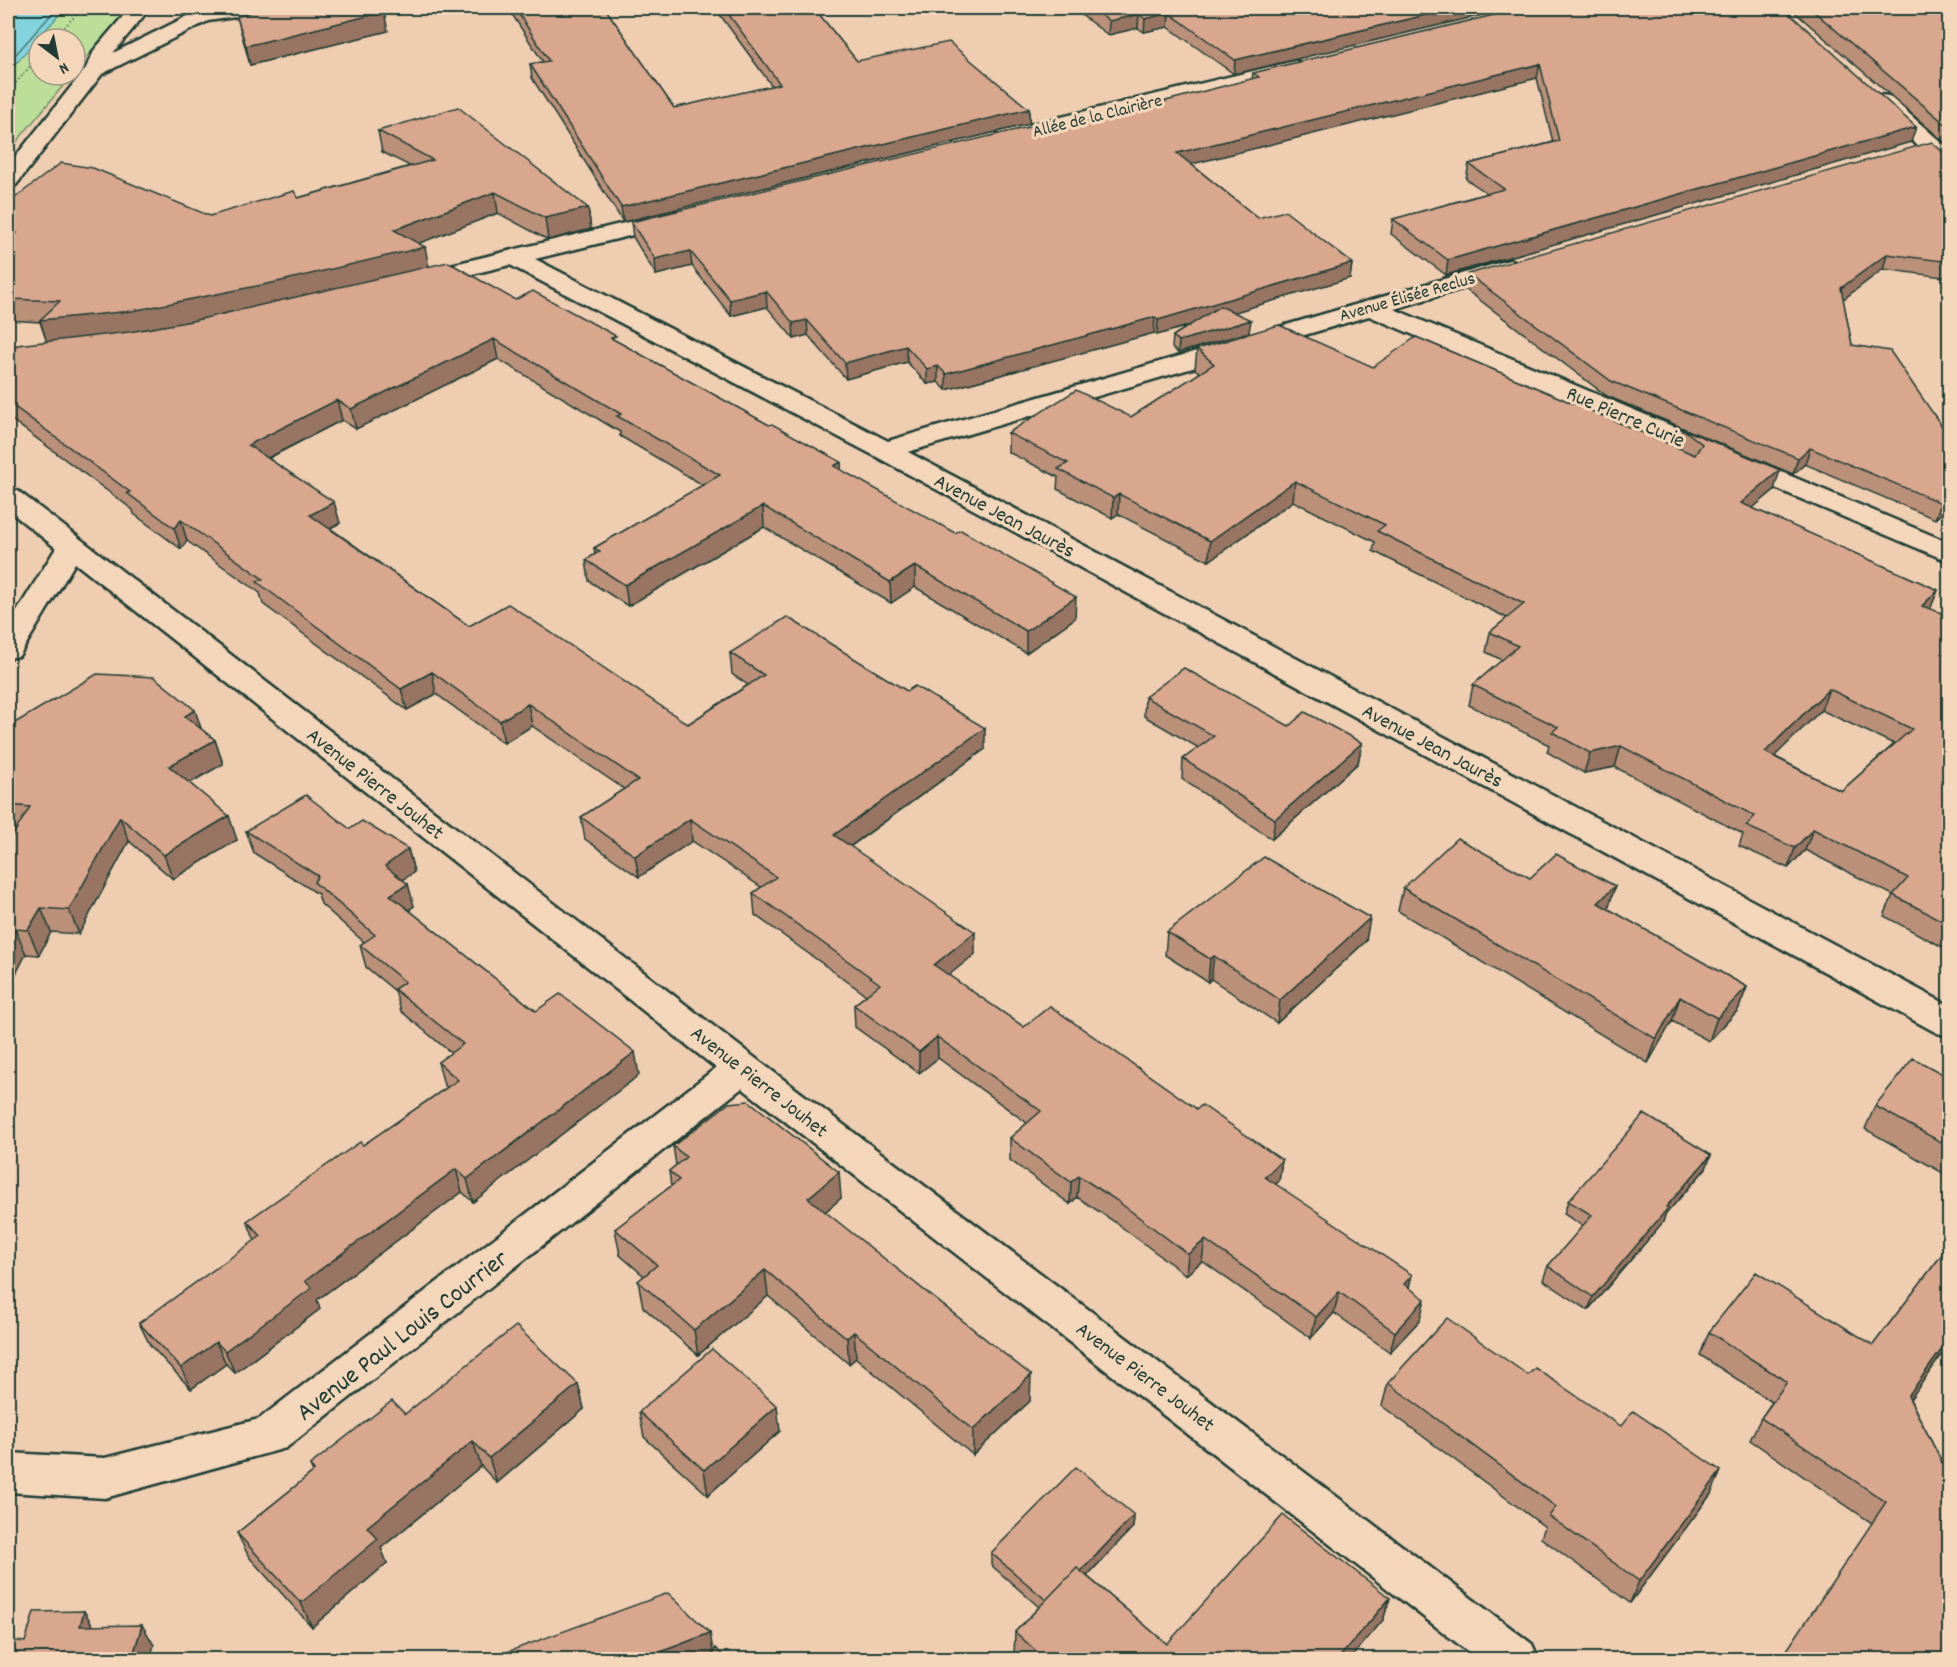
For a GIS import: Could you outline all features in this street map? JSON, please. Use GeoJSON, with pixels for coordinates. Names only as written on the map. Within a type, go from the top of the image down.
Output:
{"type":"FeatureCollection","features":[{"type":"Feature","properties":{"kind":"street"},"geometry":{"type":"LineString","coordinates":[[8,180],[95,70],[102,53],[140,8]]}},
{"type":"Feature","properties":{"kind":"street"},"geometry":{"type":"LineString","coordinates":[[95,70],[203,16],[255,8]]}},
{"type":"Feature","properties":{"kind":"street","name":"Allée de la Clairière"},"geometry":{"type":"LineString","coordinates":[[987,142],[1310,63]]}},
{"type":"Feature","properties":{"kind":"street"},"geometry":{"type":"LineString","coordinates":[[1869,91],[1919,150],[1950,162]]}},
{"type":"Feature","properties":{"kind":"street"},"geometry":{"type":"LineString","coordinates":[[398,285],[698,212]]}},
{"type":"Feature","properties":{"kind":"street","name":"Avenue Jean Jaurès"},"geometry":{"type":"LineString","coordinates":[[513,256],[885,450],[1950,1023]]}},
{"type":"Feature","properties":{"kind":"street","name":"Avenue Élisée Reclus"},"geometry":{"type":"LineString","coordinates":[[885,450],[1529,261]]}},
{"type":"Feature","properties":{"kind":"street","name":"Rue Pierre Curie"},"geometry":{"type":"LineString","coordinates":[[1369,307],[1950,554]]}},
{"type":"Feature","properties":{"kind":"street","name":"Avenue Pierre Jouhet"},"geometry":{"type":"LineString","coordinates":[[8,497],[742,1068],[1516,1659]]}},
{"type":"Feature","properties":{"kind":"street"},"geometry":{"type":"LineString","coordinates":[[8,649],[71,547]]}},
{"type":"Feature","properties":{"kind":"street","name":"Avenue Paul Louis Courrier"},"geometry":{"type":"LineString","coordinates":[[8,1473],[105,1478],[271,1435],[742,1068]]}},
{"type":"Feature","properties":{"kind":"path"},"geometry":{"type":"LineString","coordinates":[[65,27],[82,8]]}},
{"type":"Feature","properties":{"kind":"path"},"geometry":{"type":"LineString","coordinates":[[8,92],[27,70]]}},
{"type":"Feature","properties":{"kind":"green space"},"geometry":{"type":"Polygon","coordinates":[[[65,8],[128,8],[87,57],[87,27],[48,27],[65,8]]]}},
{"type":"Feature","properties":{"kind":"green space"},"geometry":{"type":"Polygon","coordinates":[[[27,51],[27,87],[62,87],[8,152],[8,72],[27,51]]]}},
{"type":"Feature","properties":{"kind":"water"},"geometry":{"type":"Polygon","coordinates":[[[8,8],[65,8],[48,27],[27,27],[27,51],[8,72],[8,8]]]}},
{"type":"Feature","properties":{"kind":"building"},"geometry":{"type":"Polygon","coordinates":[[[263,8],[379,8],[384,12],[246,46],[237,17],[263,8]]]}},
{"type":"Feature","properties":{"kind":"building"},"geometry":{"type":"Polygon","coordinates":[[[515,8],[605,8],[674,108],[780,84],[724,8],[814,8],[857,61],[949,42],[1029,109],[621,207],[530,64],[549,61],[515,8]]]}},
{"type":"Feature","properties":{"kind":"building"},"geometry":{"type":"Polygon","coordinates":[[[1091,8],[1455,8],[1235,60],[1169,13],[1145,19],[1139,14],[1109,21],[1091,8]]]}},
{"type":"Feature","properties":{"kind":"building"},"geometry":{"type":"Polygon","coordinates":[[[1523,8],[1783,8],[1916,127],[1448,260],[1393,219],[1504,189],[1469,164],[1559,141],[1540,64],[1177,153],[1258,218],[1285,211],[1352,263],[1158,320],[1155,317],[946,374],[938,366],[927,369],[906,346],[845,363],[807,320],[793,323],[766,291],[730,300],[690,251],[655,259],[631,222],[1045,123],[1054,130],[1259,77],[1253,73],[1523,8]]]}},
{"type":"Feature","properties":{"kind":"building"},"geometry":{"type":"Polygon","coordinates":[[[1810,8],[1950,8],[1950,128],[1810,8]]]}},
{"type":"Feature","properties":{"kind":"building"},"geometry":{"type":"Polygon","coordinates":[[[458,107],[588,208],[545,218],[495,192],[394,230],[425,247],[277,282],[132,311],[40,320],[60,301],[8,299],[8,245],[17,233],[8,231],[8,203],[61,163],[93,168],[210,216],[294,191],[298,198],[433,160],[378,131],[458,107]]]}},
{"type":"Feature","properties":{"kind":"building"},"geometry":{"type":"Polygon","coordinates":[[[1932,142],[1945,154],[1950,155],[1950,262],[1887,254],[1841,288],[1852,345],[1890,351],[1950,438],[1950,495],[1941,503],[1810,448],[1798,458],[1611,381],[1468,274],[1932,142]]]}},
{"type":"Feature","properties":{"kind":"building"},"geometry":{"type":"Polygon","coordinates":[[[448,262],[515,300],[533,291],[616,336],[611,338],[841,462],[834,466],[955,533],[961,530],[1076,597],[1026,631],[915,566],[890,582],[763,506],[625,585],[586,560],[600,551],[594,548],[720,475],[617,416],[621,414],[494,339],[351,409],[337,400],[248,445],[334,502],[310,515],[469,626],[508,604],[688,724],[764,675],[730,653],[787,617],[907,691],[915,686],[985,728],[834,835],[975,932],[934,965],[1024,1027],[1050,1006],[1197,1109],[1202,1105],[1282,1160],[1265,1177],[1412,1275],[1404,1284],[1425,1299],[1395,1332],[1339,1292],[1316,1317],[1205,1240],[1188,1254],[1116,1200],[1079,1176],[1071,1182],[1010,1138],[1041,1111],[937,1037],[919,1052],[854,1005],[880,984],[753,893],[776,877],[690,819],[635,856],[581,817],[638,780],[528,704],[500,721],[432,672],[401,689],[257,582],[263,579],[181,520],[174,528],[127,493],[130,492],[8,402],[8,355],[17,345],[129,332],[192,321],[448,262]]]}},
{"type":"Feature","properties":{"kind":"building"},"geometry":{"type":"Polygon","coordinates":[[[1220,306],[1251,320],[1179,341],[1173,336],[1220,306]]]}},
{"type":"Feature","properties":{"kind":"building"},"geometry":{"type":"Polygon","coordinates":[[[1279,325],[1373,367],[1416,337],[1695,455],[1702,444],[1683,429],[1780,470],[1741,503],[1938,590],[1922,606],[1950,616],[1950,925],[1893,895],[1908,878],[1813,829],[1795,848],[1746,826],[1755,816],[1621,746],[1590,753],[1552,732],[1558,727],[1473,685],[1518,646],[1490,632],[1524,604],[1377,531],[1385,525],[1295,481],[1210,541],[1119,494],[1113,498],[1058,469],[1068,463],[1008,433],[1076,390],[1131,417],[1214,364],[1197,349],[1279,325]],[[1829,689],[1765,752],[1841,791],[1912,729],[1829,689]]]}},
{"type":"Feature","properties":{"kind":"building"},"geometry":{"type":"Polygon","coordinates":[[[1184,668],[1289,726],[1305,712],[1362,743],[1275,819],[1183,759],[1214,736],[1145,697],[1184,668]]]}},
{"type":"Feature","properties":{"kind":"building"},"geometry":{"type":"Polygon","coordinates":[[[97,674],[154,677],[195,710],[185,716],[215,740],[169,766],[229,816],[164,855],[120,817],[69,910],[41,908],[28,930],[15,929],[8,944],[8,843],[30,807],[8,805],[8,727],[97,674]]]}},
{"type":"Feature","properties":{"kind":"building"},"geometry":{"type":"Polygon","coordinates":[[[306,795],[350,829],[362,821],[408,849],[385,866],[408,884],[390,895],[536,1011],[560,994],[635,1052],[467,1179],[456,1169],[305,1281],[312,1288],[225,1351],[216,1342],[181,1368],[139,1323],[261,1236],[247,1221],[360,1142],[363,1145],[458,1080],[438,1062],[463,1044],[394,989],[405,982],[360,945],[375,935],[314,882],[318,876],[246,831],[306,795]]]}},
{"type":"Feature","properties":{"kind":"building"},"geometry":{"type":"Polygon","coordinates":[[[1457,838],[1530,878],[1556,854],[1615,886],[1598,903],[1747,987],[1717,1018],[1680,997],[1656,1039],[1403,888],[1457,838]]]}},
{"type":"Feature","properties":{"kind":"building"},"geometry":{"type":"Polygon","coordinates":[[[1264,857],[1370,918],[1280,1000],[1214,956],[1210,959],[1167,932],[1264,857]]]}},
{"type":"Feature","properties":{"kind":"building"},"geometry":{"type":"Polygon","coordinates":[[[1913,1058],[1950,1078],[1950,1147],[1875,1106],[1913,1058]]]}},
{"type":"Feature","properties":{"kind":"building"},"geometry":{"type":"Polygon","coordinates":[[[749,1101],[839,1172],[808,1198],[1031,1375],[973,1430],[854,1332],[847,1338],[765,1270],[694,1330],[638,1281],[657,1265],[615,1229],[679,1180],[669,1171],[686,1157],[673,1146],[729,1103],[749,1101]]]}},
{"type":"Feature","properties":{"kind":"building"},"geometry":{"type":"Polygon","coordinates":[[[1644,1114],[1711,1155],[1593,1297],[1548,1266],[1592,1215],[1568,1201],[1644,1114]]]}},
{"type":"Feature","properties":{"kind":"building"},"geometry":{"type":"Polygon","coordinates":[[[1950,1244],[1950,1338],[1908,1396],[1950,1478],[1950,1659],[1781,1659],[1886,1502],[1761,1418],[1787,1382],[1709,1332],[1756,1272],[1873,1345],[1950,1244]]]}},
{"type":"Feature","properties":{"kind":"building"},"geometry":{"type":"Polygon","coordinates":[[[1447,1318],[1528,1375],[1535,1368],[1621,1426],[1633,1411],[1721,1471],[1639,1581],[1549,1516],[1556,1507],[1388,1383],[1447,1318]]]}},
{"type":"Feature","properties":{"kind":"building"},"geometry":{"type":"Polygon","coordinates":[[[516,1326],[578,1384],[489,1458],[473,1441],[367,1527],[378,1539],[301,1603],[237,1533],[314,1471],[310,1465],[392,1401],[405,1414],[516,1326]]]}},
{"type":"Feature","properties":{"kind":"building"},"geometry":{"type":"Polygon","coordinates":[[[712,1349],[777,1406],[704,1470],[639,1412],[712,1349]]]}},
{"type":"Feature","properties":{"kind":"building"},"geometry":{"type":"Polygon","coordinates":[[[1076,1467],[1134,1515],[1081,1571],[1077,1568],[1046,1600],[991,1553],[1076,1467]]]}},
{"type":"Feature","properties":{"kind":"building"},"geometry":{"type":"Polygon","coordinates":[[[1283,1515],[1390,1598],[1338,1659],[1045,1659],[1015,1632],[1077,1568],[1167,1644],[1283,1515]]]}},
{"type":"Feature","properties":{"kind":"building"},"geometry":{"type":"Polygon","coordinates":[[[668,1593],[710,1633],[642,1659],[488,1659],[668,1593]]]}},
{"type":"Feature","properties":{"kind":"building"},"geometry":{"type":"Polygon","coordinates":[[[84,1611],[80,1626],[142,1625],[132,1659],[8,1659],[8,1640],[25,1642],[34,1612],[84,1611]]]}},
{"type":"Feature","properties":{"kind":"building"},"geometry":{"type":"Polygon","coordinates":[[[715,1648],[727,1659],[711,1659],[715,1648]]]}}]}
